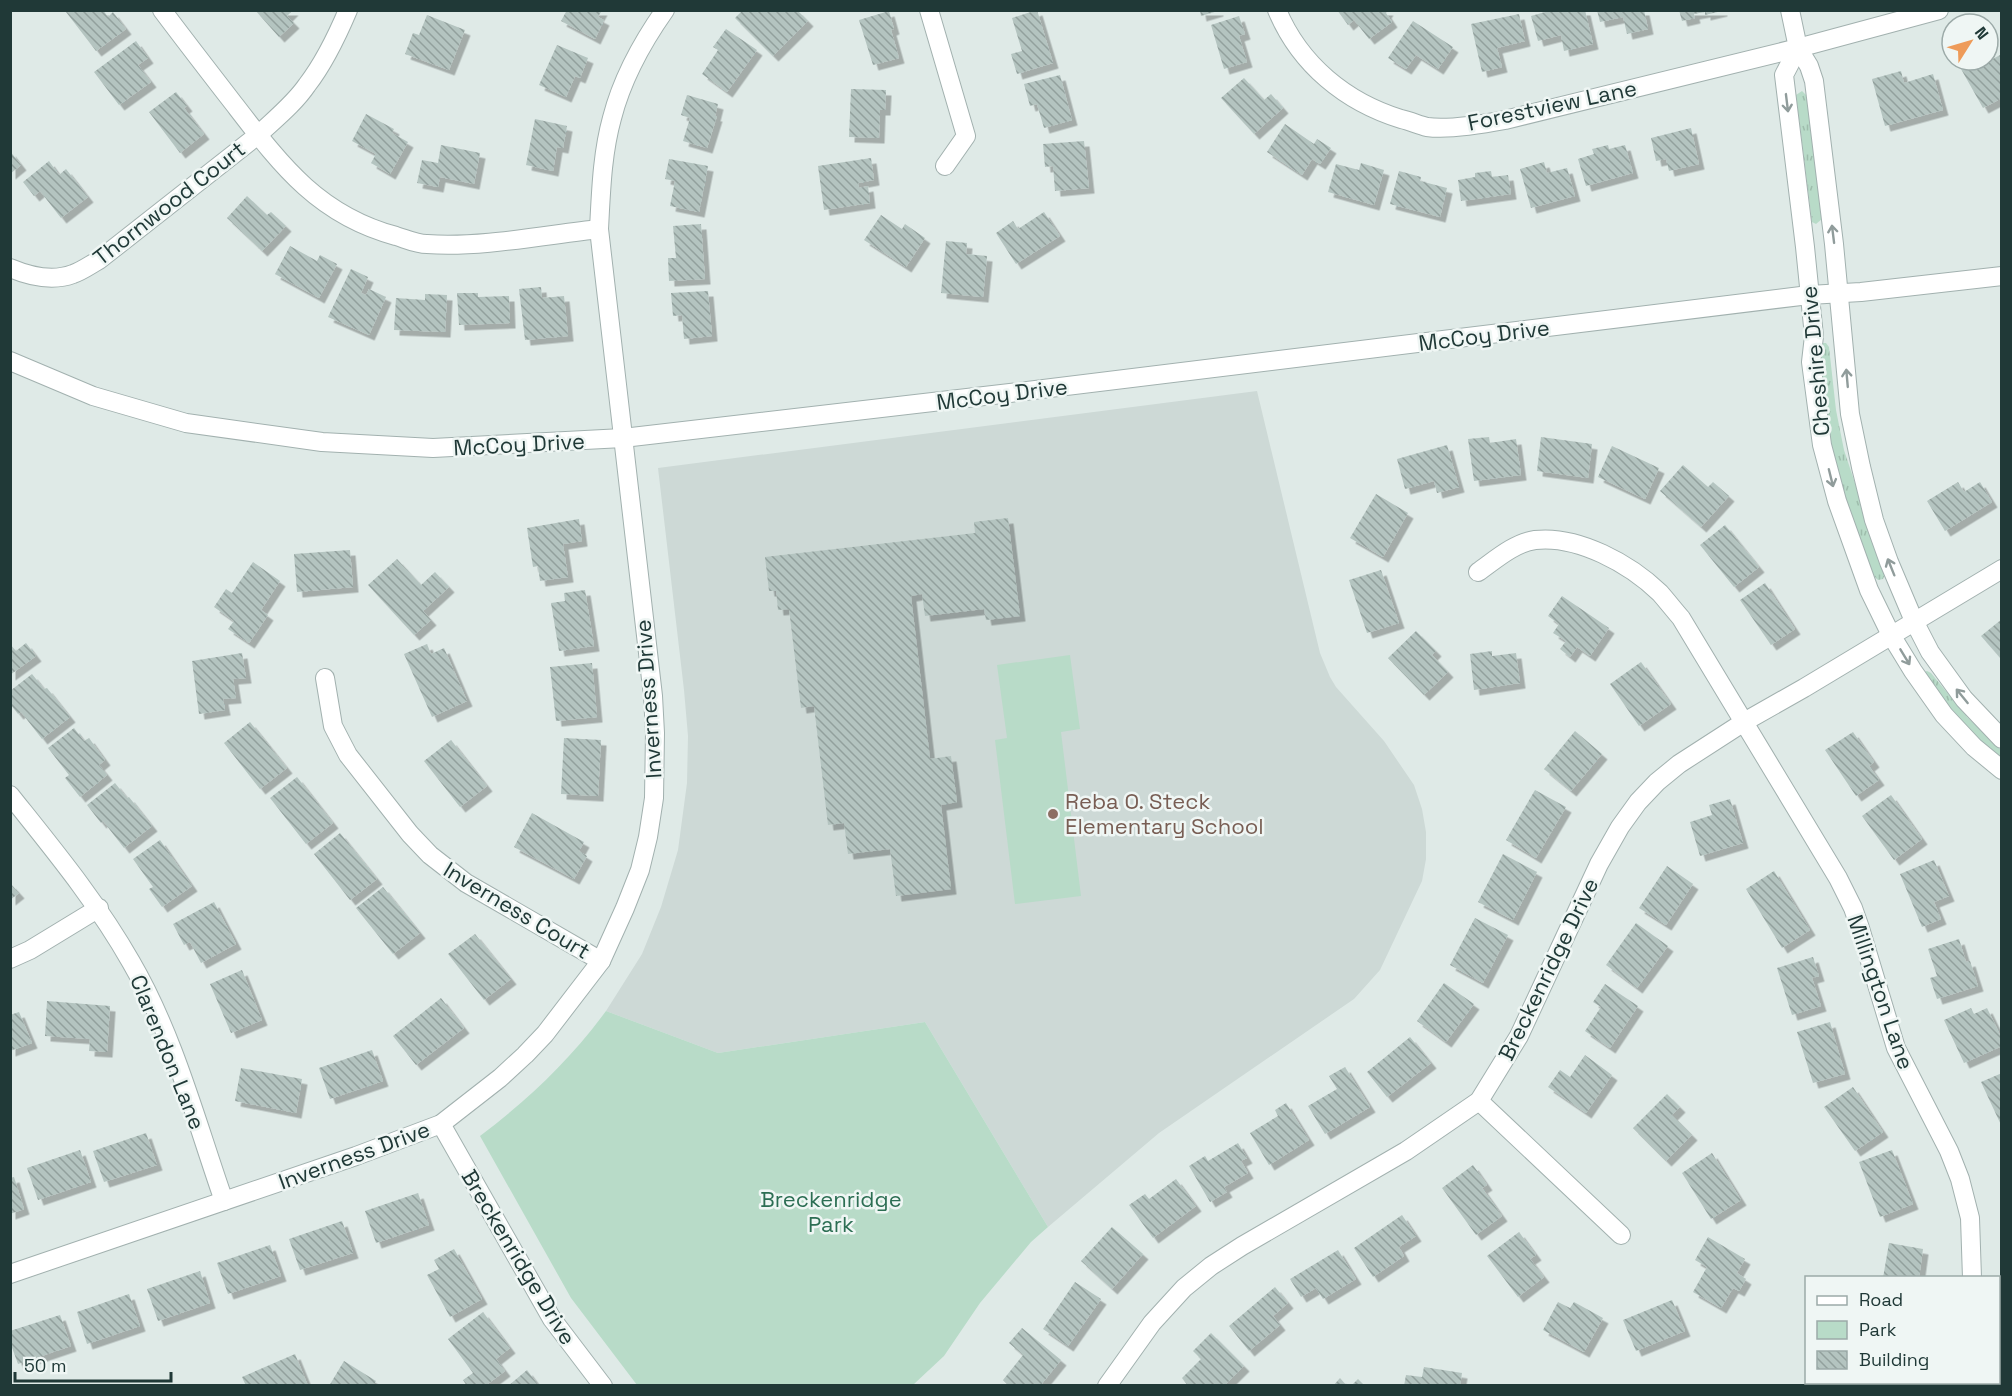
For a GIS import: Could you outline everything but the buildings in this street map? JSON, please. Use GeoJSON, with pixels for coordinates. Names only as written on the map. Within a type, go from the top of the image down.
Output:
{"type":"FeatureCollection","features":[{"type":"Feature","properties":{"kind":"street"},"geometry":{"type":"LineString","coordinates":[[162,10],[286,169],[319,200],[358,223],[425,244],[478,243],[599,229]]}},
{"type":"Feature","properties":{"kind":"street","name":"Thornwood Court"},"geometry":{"type":"LineString","coordinates":[[10,268],[26,275],[50,278],[72,275],[99,260],[258,135],[281,114],[307,85],[327,54],[348,10]]}},
{"type":"Feature","properties":{"kind":"street","name":"Inverness Drive"},"geometry":{"type":"LineString","coordinates":[[10,1274],[356,1156],[441,1124],[500,1078],[545,1034],[601,961],[640,870],[648,837],[654,798],[655,733],[653,696],[599,229],[603,169],[611,119],[626,76],[665,10]]}},
{"type":"Feature","properties":{"kind":"street"},"geometry":{"type":"LineString","coordinates":[[929,10],[966,136],[945,166]]}},
{"type":"Feature","properties":{"kind":"street","name":"Forestview Lane"},"geometry":{"type":"LineString","coordinates":[[1277,10],[1291,38],[1327,79],[1355,100],[1384,114],[1428,127],[1476,125],[1505,120],[1798,48],[1940,10]]}},
{"type":"Feature","properties":{"kind":"street","name":"Cheshire Drive"},"geometry":{"type":"LineString","coordinates":[[1790,10],[1798,48],[1809,66],[1814,81],[1839,292],[1850,414],[1874,520],[1914,621],[1942,671],[1978,715],[2001,738]]}},
{"type":"Feature","properties":{"kind":"street","name":"Cheshire Drive"},"geometry":{"type":"LineString","coordinates":[[1798,48],[1784,75],[1814,336],[1811,362],[1822,445],[1837,501],[1869,590],[1891,635],[1944,715],[1974,747],[2001,770]]}},
{"type":"Feature","properties":{"kind":"street","name":"McCoy Drive"},"geometry":{"type":"LineString","coordinates":[[10,361],[93,396],[186,423],[322,442],[433,448],[623,438],[1022,392],[1809,295],[1872,291],[2001,276]]}},
{"type":"Feature","properties":{"kind":"street","name":"Millington Lane"},"geometry":{"type":"LineString","coordinates":[[1478,572],[1512,549],[1533,540],[1560,540],[1600,552],[1632,570],[1659,593],[1681,618],[1838,879],[1853,908],[1896,1048],[1949,1151],[1960,1179],[1970,1218],[1972,1276]]}},
{"type":"Feature","properties":{"kind":"street","name":"Breckenridge Drive"},"geometry":{"type":"LineString","coordinates":[[1107,1386],[1152,1323],[1184,1288],[1211,1266],[1406,1151],[1479,1101],[1526,1021],[1599,864],[1638,802],[1658,782],[1679,764],[1744,722],[2001,568]]}},
{"type":"Feature","properties":{"kind":"street","name":"Inverness Court"},"geometry":{"type":"LineString","coordinates":[[325,678],[333,726],[348,755],[410,834],[430,855],[466,883],[601,961]]}},
{"type":"Feature","properties":{"kind":"street","name":"Clarendon Lane"},"geometry":{"type":"LineString","coordinates":[[10,795],[99,908],[132,963],[163,1026],[224,1201]]}},
{"type":"Feature","properties":{"kind":"street"},"geometry":{"type":"LineString","coordinates":[[10,959],[30,950],[99,908]]}},
{"type":"Feature","properties":{"kind":"street"},"geometry":{"type":"LineString","coordinates":[[1479,1101],[1621,1235]]}},
{"type":"Feature","properties":{"kind":"street","name":"Breckenridge Drive"},"geometry":{"type":"LineString","coordinates":[[441,1124],[536,1293],[562,1333],[603,1386]]}},
{"type":"Feature","properties":{"kind":"shaded area","name":"Reba O. Steck Elementary School"},"geometry":{"type":"Polygon","coordinates":[[[1257,391],[1320,653],[1336,687],[1384,741],[1414,785],[1422,809],[1426,832],[1426,859],[1422,881],[1380,970],[1354,999],[1159,1133],[1048,1227],[925,1022],[718,1053],[606,1011],[642,954],[661,907],[678,850],[687,783],[688,736],[684,690],[658,468],[1257,391]]]}},
{"type":"Feature","properties":{"kind":"green space"},"geometry":{"type":"Polygon","coordinates":[[[1802,91],[1808,97],[1822,219],[1816,224],[1812,222],[1796,95],[1802,91]]]}},
{"type":"Feature","properties":{"kind":"green space"},"geometry":{"type":"Polygon","coordinates":[[[1822,343],[1826,343],[1829,347],[1836,410],[1844,450],[1885,574],[1883,579],[1878,580],[1874,576],[1837,476],[1829,445],[1817,349],[1822,343]]]}},
{"type":"Feature","properties":{"kind":"green space"},"geometry":{"type":"Polygon","coordinates":[[[1070,655],[1080,729],[1061,732],[1081,896],[1015,904],[995,740],[1007,738],[997,665],[1070,655]]]}},
{"type":"Feature","properties":{"kind":"green space"},"geometry":{"type":"Polygon","coordinates":[[[1927,671],[1967,717],[2001,750],[2001,762],[1964,727],[1924,672],[1927,671]]]}},
{"type":"Feature","properties":{"kind":"green space","name":"Breckenridge Park"},"geometry":{"type":"Polygon","coordinates":[[[606,1011],[718,1053],[925,1022],[1048,1227],[1031,1242],[980,1303],[944,1356],[914,1384],[637,1385],[571,1298],[480,1136],[548,1078],[606,1011]]]}},
{"type":"Feature","properties":{"kind":"place","name":"Reba O. Steck Elementary School"},"geometry":{"type":"Point","coordinates":[1053,814]}}]}
